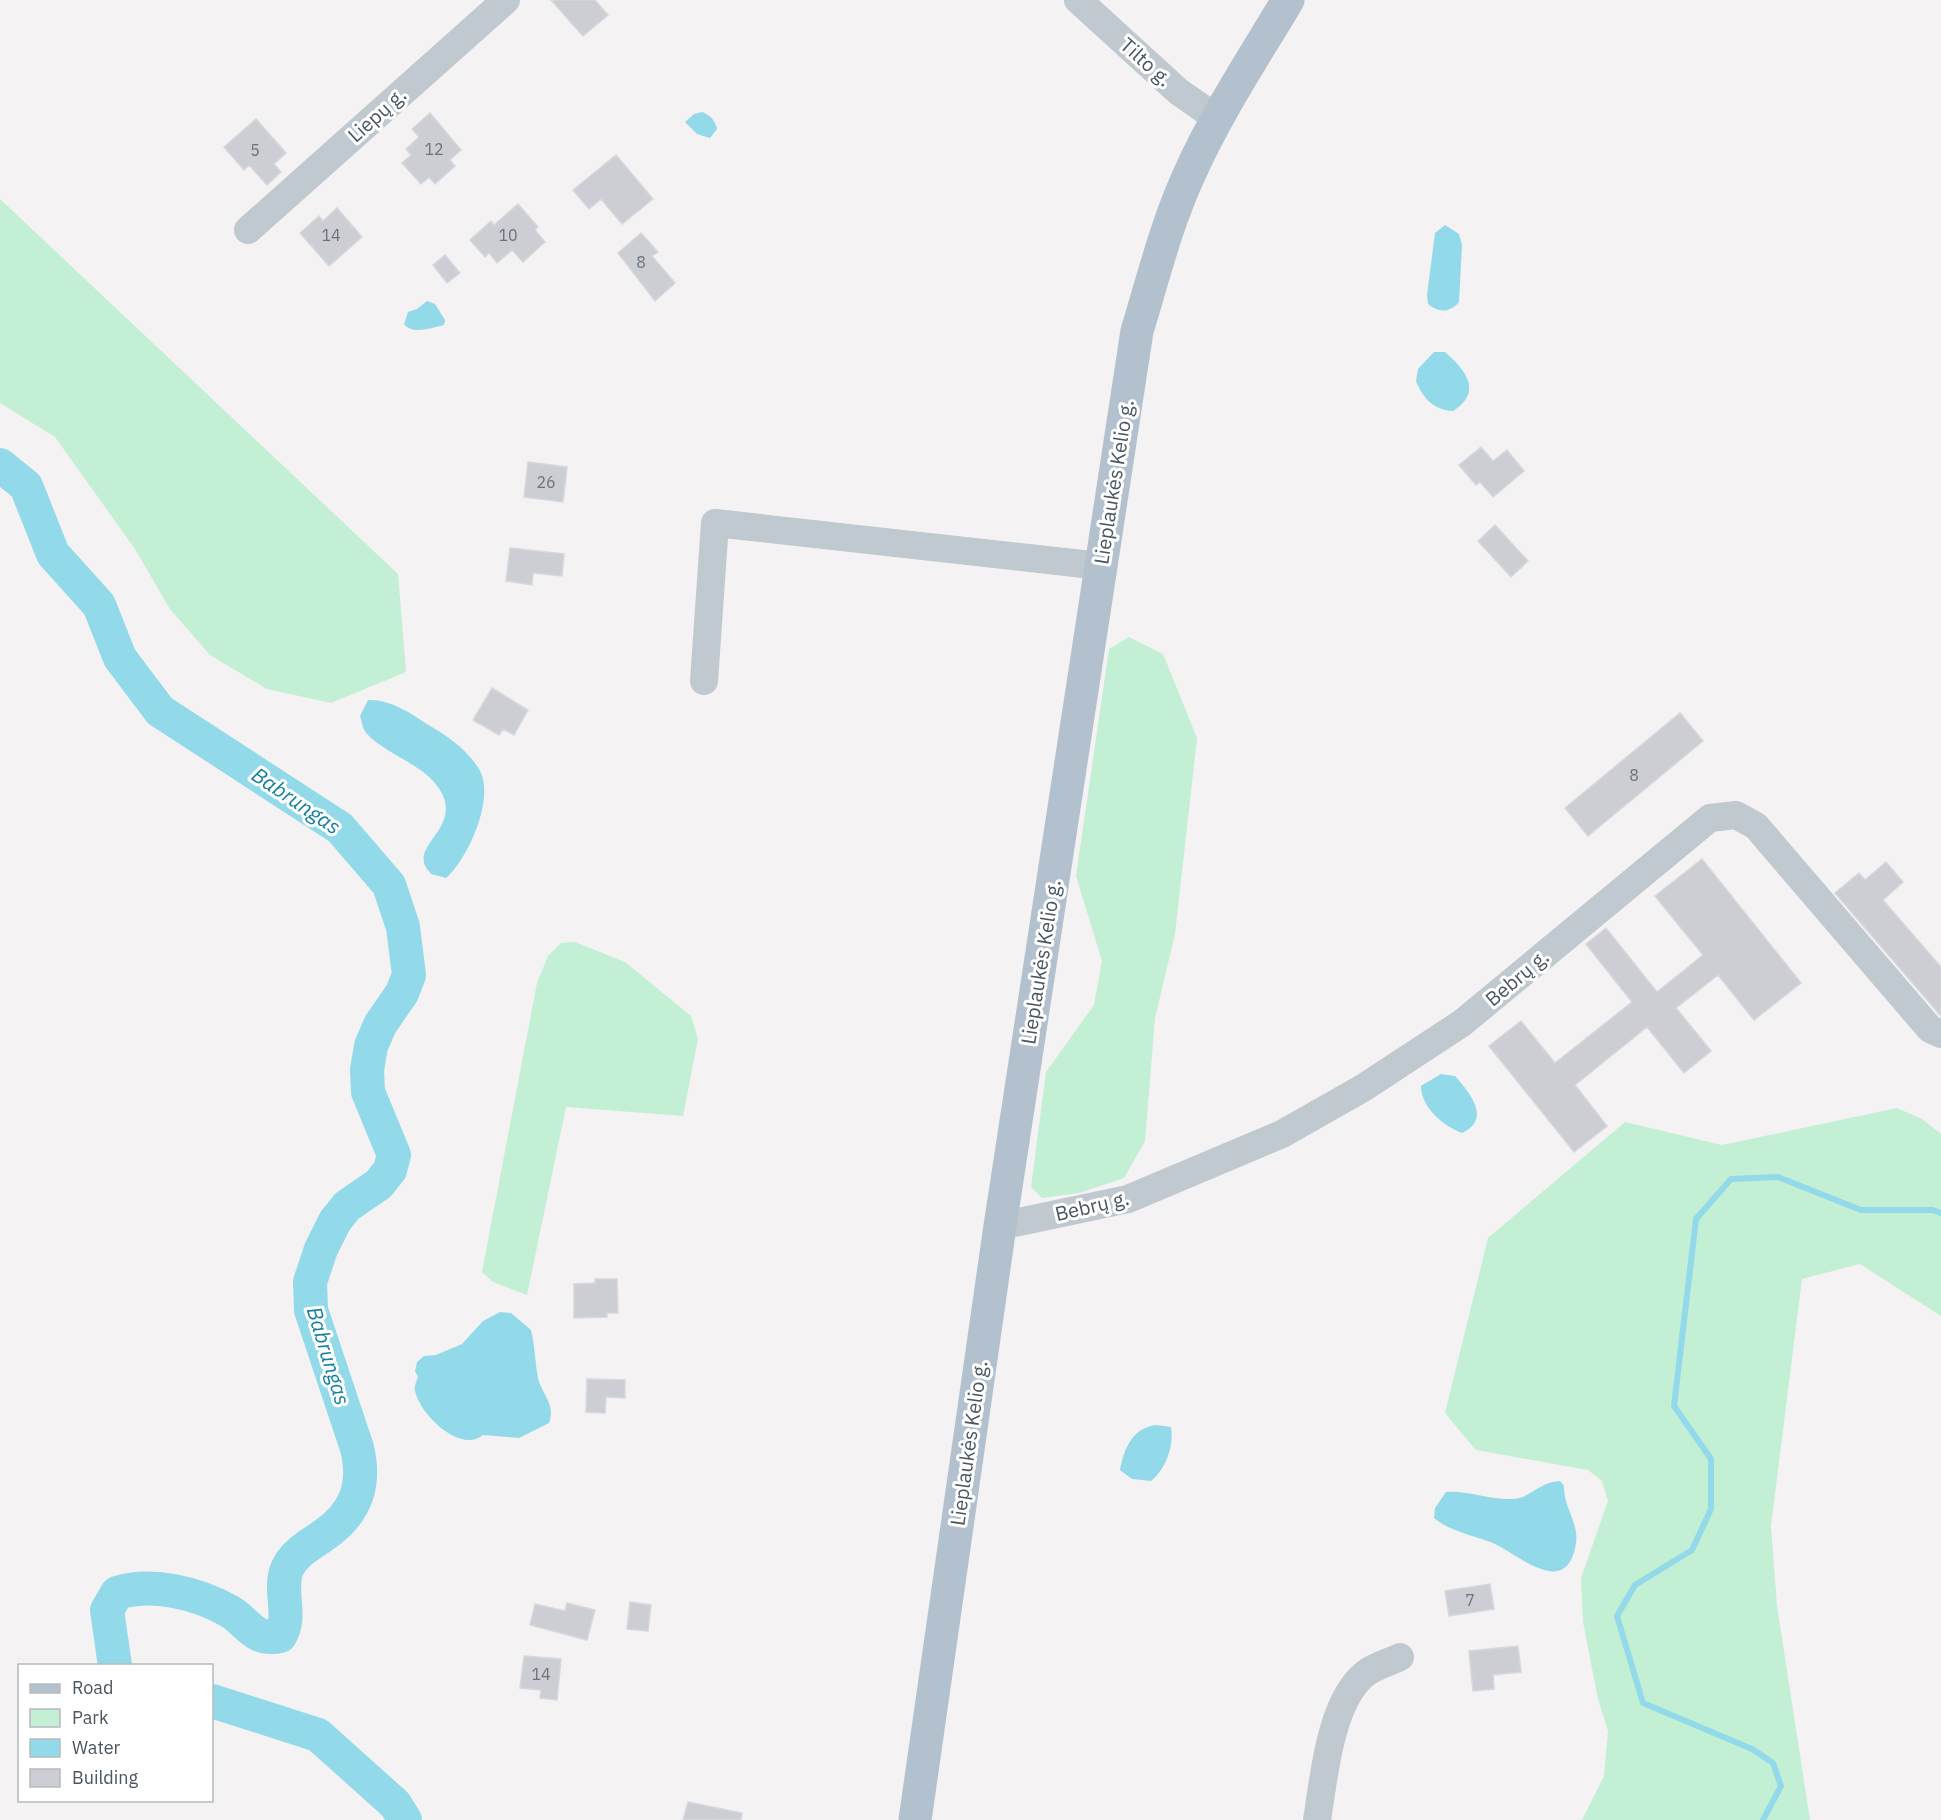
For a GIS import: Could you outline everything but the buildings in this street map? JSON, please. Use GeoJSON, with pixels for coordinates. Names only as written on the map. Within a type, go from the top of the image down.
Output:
{"type":"FeatureCollection","features":[{"type":"Feature","properties":{"kind":"main road","name":"Lieplaukės Kelio g."},"geometry":{"type":"LineString","coordinates":[[915,1820],[1000,1226],[1137,331],[1169,226],[1189,175],[1218,119],[1288,0]]}},
{"type":"Feature","properties":{"kind":"street","name":"Liepų g."},"geometry":{"type":"LineString","coordinates":[[248,230],[507,0]]}},
{"type":"Feature","properties":{"kind":"street","name":"Tilto g."},"geometry":{"type":"LineString","coordinates":[[1078,0],[1179,92],[1218,119]]}},
{"type":"Feature","properties":{"kind":"street"},"geometry":{"type":"LineString","coordinates":[[704,681],[715,523],[1101,566]]}},
{"type":"Feature","properties":{"kind":"street","name":"Bebrų g."},"geometry":{"type":"LineString","coordinates":[[1000,1226],[1128,1199],[1282,1134],[1363,1088],[1462,1023],[1710,818],[1736,815],[1756,826],[1930,1029],[1941,1034]]}},
{"type":"Feature","properties":{"kind":"street"},"geometry":{"type":"LineString","coordinates":[[1317,1820],[1329,1743],[1343,1703],[1366,1673],[1400,1657]]}},
{"type":"Feature","properties":{"kind":"green space"},"geometry":{"type":"Polygon","coordinates":[[[0,199],[398,574],[406,672],[331,703],[267,689],[210,655],[170,609],[135,549],[55,437],[0,403],[0,199]]]}},
{"type":"Feature","properties":{"kind":"green space"},"geometry":{"type":"Polygon","coordinates":[[[1129,637],[1163,654],[1197,738],[1175,934],[1155,1018],[1145,1141],[1124,1178],[1079,1193],[1042,1198],[1031,1187],[1046,1072],[1094,1005],[1102,961],[1076,876],[1109,649],[1129,637]]]}},
{"type":"Feature","properties":{"kind":"green space"},"geometry":{"type":"Polygon","coordinates":[[[575,942],[625,962],[691,1016],[698,1039],[683,1116],[566,1107],[527,1295],[493,1282],[482,1272],[537,983],[548,956],[561,943],[575,942]]]}},
{"type":"Feature","properties":{"kind":"green space"},"geometry":{"type":"Polygon","coordinates":[[[1897,1108],[1922,1119],[1941,1134],[1941,1316],[1860,1264],[1802,1279],[1771,1526],[1777,1606],[1810,1820],[1582,1820],[1604,1776],[1608,1731],[1598,1699],[1583,1622],[1581,1578],[1608,1501],[1602,1481],[1588,1470],[1476,1450],[1445,1413],[1488,1238],[1625,1122],[1722,1145],[1897,1108]]]}},
{"type":"Feature","properties":{"kind":"water"},"geometry":{"type":"Polygon","coordinates":[[[702,112],[712,118],[717,129],[710,138],[697,134],[685,122],[694,114],[702,112]]]}},
{"type":"Feature","properties":{"kind":"water"},"geometry":{"type":"Polygon","coordinates":[[[1445,225],[1459,234],[1462,245],[1459,302],[1444,311],[1428,304],[1427,295],[1435,233],[1445,225]]]}},
{"type":"Feature","properties":{"kind":"water"},"geometry":{"type":"Polygon","coordinates":[[[427,301],[435,304],[445,320],[444,325],[422,330],[407,327],[404,324],[408,312],[417,309],[427,301]]]}},
{"type":"Feature","properties":{"kind":"water"},"geometry":{"type":"Polygon","coordinates":[[[1434,352],[1445,352],[1459,366],[1468,381],[1467,396],[1462,404],[1453,411],[1434,406],[1422,393],[1416,381],[1418,369],[1434,352]]]}},
{"type":"Feature","properties":{"kind":"water"},"geometry":{"type":"Polygon","coordinates":[[[368,700],[399,707],[442,733],[456,743],[479,769],[484,795],[482,811],[471,843],[446,878],[431,874],[424,862],[427,847],[446,813],[445,802],[440,790],[425,773],[385,748],[366,732],[360,716],[368,700]]]}},
{"type":"Feature","properties":{"kind":"water"},"geometry":{"type":"Polygon","coordinates":[[[1441,1074],[1455,1076],[1467,1090],[1475,1106],[1476,1121],[1462,1133],[1434,1115],[1422,1094],[1421,1086],[1441,1074]]]}},
{"type":"Feature","properties":{"kind":"water"},"geometry":{"type":"Polygon","coordinates":[[[500,1312],[511,1313],[531,1330],[538,1378],[550,1405],[551,1416],[549,1423],[519,1438],[483,1435],[474,1440],[464,1440],[443,1429],[418,1401],[415,1389],[418,1377],[415,1371],[417,1362],[424,1356],[436,1355],[462,1344],[483,1321],[500,1312]]]}},
{"type":"Feature","properties":{"kind":"water"},"geometry":{"type":"Polygon","coordinates":[[[1156,1425],[1171,1427],[1170,1449],[1165,1464],[1151,1481],[1132,1479],[1120,1470],[1127,1447],[1141,1430],[1156,1425]]]}},
{"type":"Feature","properties":{"kind":"water"},"geometry":{"type":"Polygon","coordinates":[[[1560,1481],[1564,1486],[1576,1536],[1571,1560],[1563,1569],[1552,1571],[1540,1569],[1493,1543],[1455,1530],[1434,1518],[1435,1508],[1446,1492],[1512,1499],[1524,1496],[1546,1484],[1560,1481]]]}},
{"type":"Feature","properties":{"kind":"waterway","name":"Babrungas"},"geometry":{"type":"LineString","coordinates":[[0,465],[26,486],[53,554],[99,605],[120,658],[160,711],[340,828],[389,885],[403,927],[409,975],[402,993],[380,1025],[371,1046],[367,1070],[368,1092],[394,1155],[390,1170],[379,1184],[347,1206],[335,1221],[321,1249],[310,1282],[311,1310],[357,1448],[360,1474],[356,1497],[344,1517],[290,1563],[285,1578],[286,1612],[284,1628],[280,1636],[257,1634],[236,1615],[189,1594],[159,1589],[131,1590],[117,1593],[107,1610],[115,1664]]}},
{"type":"Feature","properties":{"kind":"waterway"},"geometry":{"type":"LineString","coordinates":[[1763,1820],[1781,1786],[1773,1763],[1752,1749],[1643,1703],[1617,1616],[1635,1585],[1692,1550],[1711,1509],[1711,1459],[1674,1406],[1696,1219],[1731,1179],[1778,1177],[1861,1210],[1933,1210],[1941,1213]]}},
{"type":"Feature","properties":{"kind":"waterway","name":"Babrungas"},"geometry":{"type":"LineString","coordinates":[[213,1701],[318,1735],[395,1804],[405,1820]]}}]}
